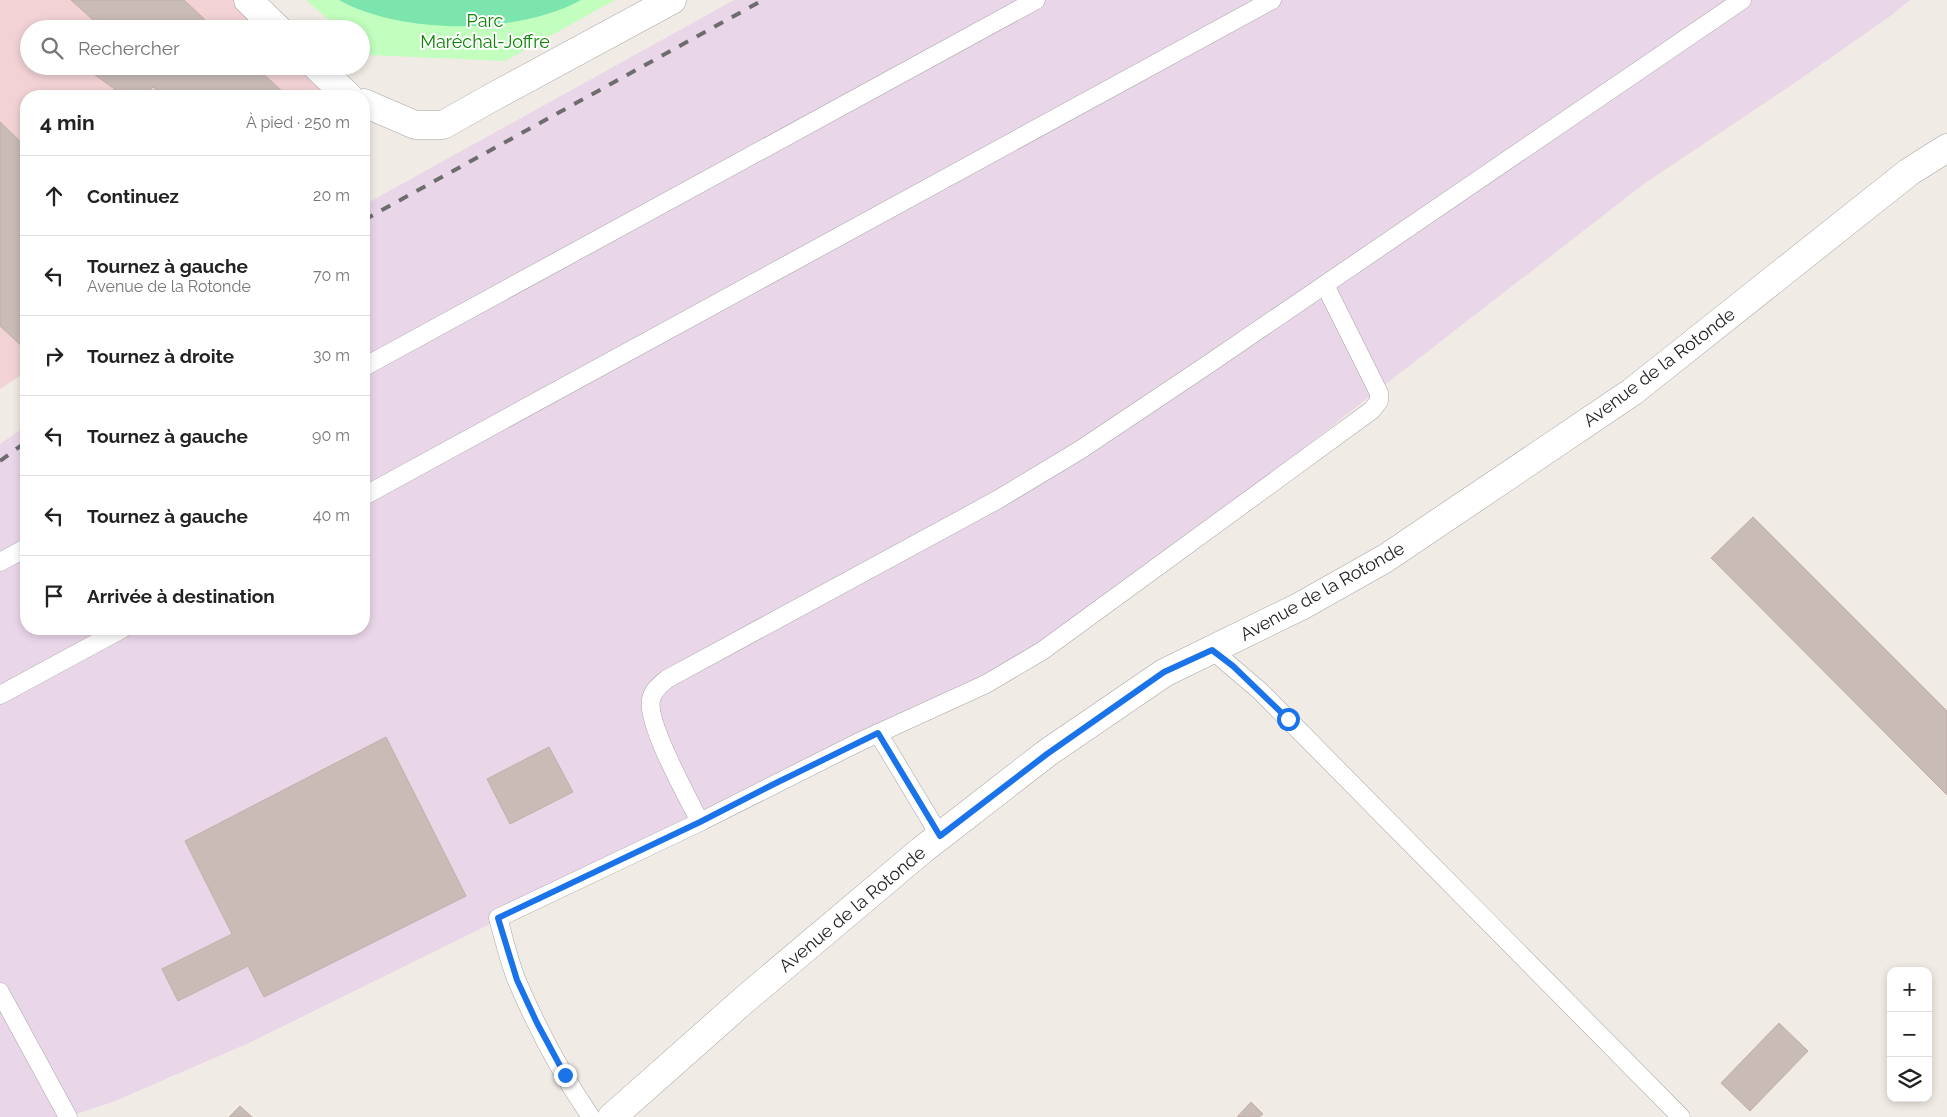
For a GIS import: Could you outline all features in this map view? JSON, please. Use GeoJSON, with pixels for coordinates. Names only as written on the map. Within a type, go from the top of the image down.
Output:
{"type":"FeatureCollection","features":[{"type":"Feature","properties":{"kind":"street"},"geometry":{"type":"LineString","coordinates":[[248,0],[269,20]]}},
{"type":"Feature","properties":{"kind":"street"},"geometry":{"type":"LineString","coordinates":[[370,106],[415,125],[443,125],[672,0]]}},
{"type":"Feature","properties":{"kind":"street"},"geometry":{"type":"LineString","coordinates":[[326,75],[342,90]]}},
{"type":"Feature","properties":{"kind":"street","name":"Avenue de la Rotonde"},"geometry":{"type":"LineString","coordinates":[[612,1117],[744,1000],[940,836],[1047,754],[1164,672],[1301,606],[1386,558],[1624,398],[1909,172],[1947,148]]}},
{"type":"Feature","properties":{"kind":"lane"},"geometry":{"type":"LineString","coordinates":[[370,363],[1036,0]]}},
{"type":"Feature","properties":{"kind":"lane"},"geometry":{"type":"LineString","coordinates":[[370,493],[1272,0]]}},
{"type":"Feature","properties":{"kind":"lane"},"geometry":{"type":"LineString","coordinates":[[700,822],[658,734],[651,713],[651,700],[657,687],[667,679],[997,500],[1080,450],[1742,0]]}},
{"type":"Feature","properties":{"kind":"lane"},"geometry":{"type":"LineString","coordinates":[[591,1117],[565,1075],[537,1023],[517,980],[498,918],[700,822],[878,733],[986,684],[1042,651],[1372,410],[1379,401],[1379,393],[1325,285]]}},
{"type":"Feature","properties":{"kind":"lane"},"geometry":{"type":"LineString","coordinates":[[0,562],[20,551]]}},
{"type":"Feature","properties":{"kind":"lane"},"geometry":{"type":"LineString","coordinates":[[0,696],[111,635]]}},
{"type":"Feature","properties":{"kind":"lane"},"geometry":{"type":"LineString","coordinates":[[1212,650],[1260,691],[1681,1117]]}},
{"type":"Feature","properties":{"kind":"lane"},"geometry":{"type":"LineString","coordinates":[[878,733],[940,836]]}},
{"type":"Feature","properties":{"kind":"lane"},"geometry":{"type":"LineString","coordinates":[[0,992],[68,1117]]}},
{"type":"Feature","properties":{"kind":"shaded area"},"geometry":{"type":"Polygon","coordinates":[[[0,0],[250,0],[270,20],[20,20],[20,75],[325,75],[339,90],[20,90],[20,376],[0,389],[0,0]]]}},
{"type":"Feature","properties":{"kind":"shaded area"},"geometry":{"type":"Polygon","coordinates":[[[734,0],[1910,0],[1796,82],[1645,183],[1042,651],[633,848],[486,926],[251,1042],[115,1101],[67,1117],[0,1117],[0,444],[20,430],[20,635],[370,635],[370,202],[734,0]]]}},
{"type":"Feature","properties":{"kind":"green space","name":"Parc Maréchal-Joffre"},"geometry":{"type":"Polygon","coordinates":[[[306,0],[615,0],[505,61],[370,55],[370,20],[329,20],[306,0]]]}},
{"type":"Feature","properties":{"kind":"green space"},"geometry":{"type":"Polygon","coordinates":[[[339,0],[581,0],[555,11],[525,20],[493,25],[460,26],[427,25],[395,20],[365,11],[339,0]]]}},
{"type":"Feature","properties":{"kind":"building"},"geometry":{"type":"Polygon","coordinates":[[[71,0],[184,0],[205,20],[93,20],[71,0]]]}},
{"type":"Feature","properties":{"kind":"building"},"geometry":{"type":"Polygon","coordinates":[[[95,75],[265,75],[281,90],[156,90],[153,87],[150,90],[116,90],[95,75]]]}},
{"type":"Feature","properties":{"kind":"building"},"geometry":{"type":"Polygon","coordinates":[[[0,122],[20,141],[20,344],[0,326],[0,122]]]}},
{"type":"Feature","properties":{"kind":"building"},"geometry":{"type":"Polygon","coordinates":[[[1753,517],[1947,711],[1947,795],[1711,558],[1753,517]]]}},
{"type":"Feature","properties":{"kind":"building"},"geometry":{"type":"Polygon","coordinates":[[[386,737],[466,896],[264,997],[248,966],[178,1001],[162,969],[232,934],[185,841],[386,737]]]}},
{"type":"Feature","properties":{"kind":"building"},"geometry":{"type":"Polygon","coordinates":[[[549,747],[573,792],[510,824],[487,779],[549,747]]]}},
{"type":"Feature","properties":{"kind":"building"},"geometry":{"type":"Polygon","coordinates":[[[1779,1023],[1808,1051],[1750,1111],[1721,1083],[1779,1023]]]}},
{"type":"Feature","properties":{"kind":"building"},"geometry":{"type":"Polygon","coordinates":[[[1251,1102],[1263,1114],[1259,1117],[1237,1117],[1251,1102]]]}},
{"type":"Feature","properties":{"kind":"building"},"geometry":{"type":"Polygon","coordinates":[[[240,1106],[252,1117],[229,1117],[240,1106]]]}},
{"type":"Feature","properties":{"kind":"railway"},"geometry":{"type":"LineString","coordinates":[[370,217],[763,0]]}},
{"type":"Feature","properties":{"kind":"railway"},"geometry":{"type":"LineString","coordinates":[[0,461],[20,446]]}},
{"type":"Feature","properties":{"kind":"route"},"geometry":{"type":"LineString","coordinates":[[565,1075],[537,1023],[517,980],[498,918],[700,822],[878,733],[940,836],[1047,754],[1164,672],[1212,650],[1233,666],[1288,719]]}}]}
